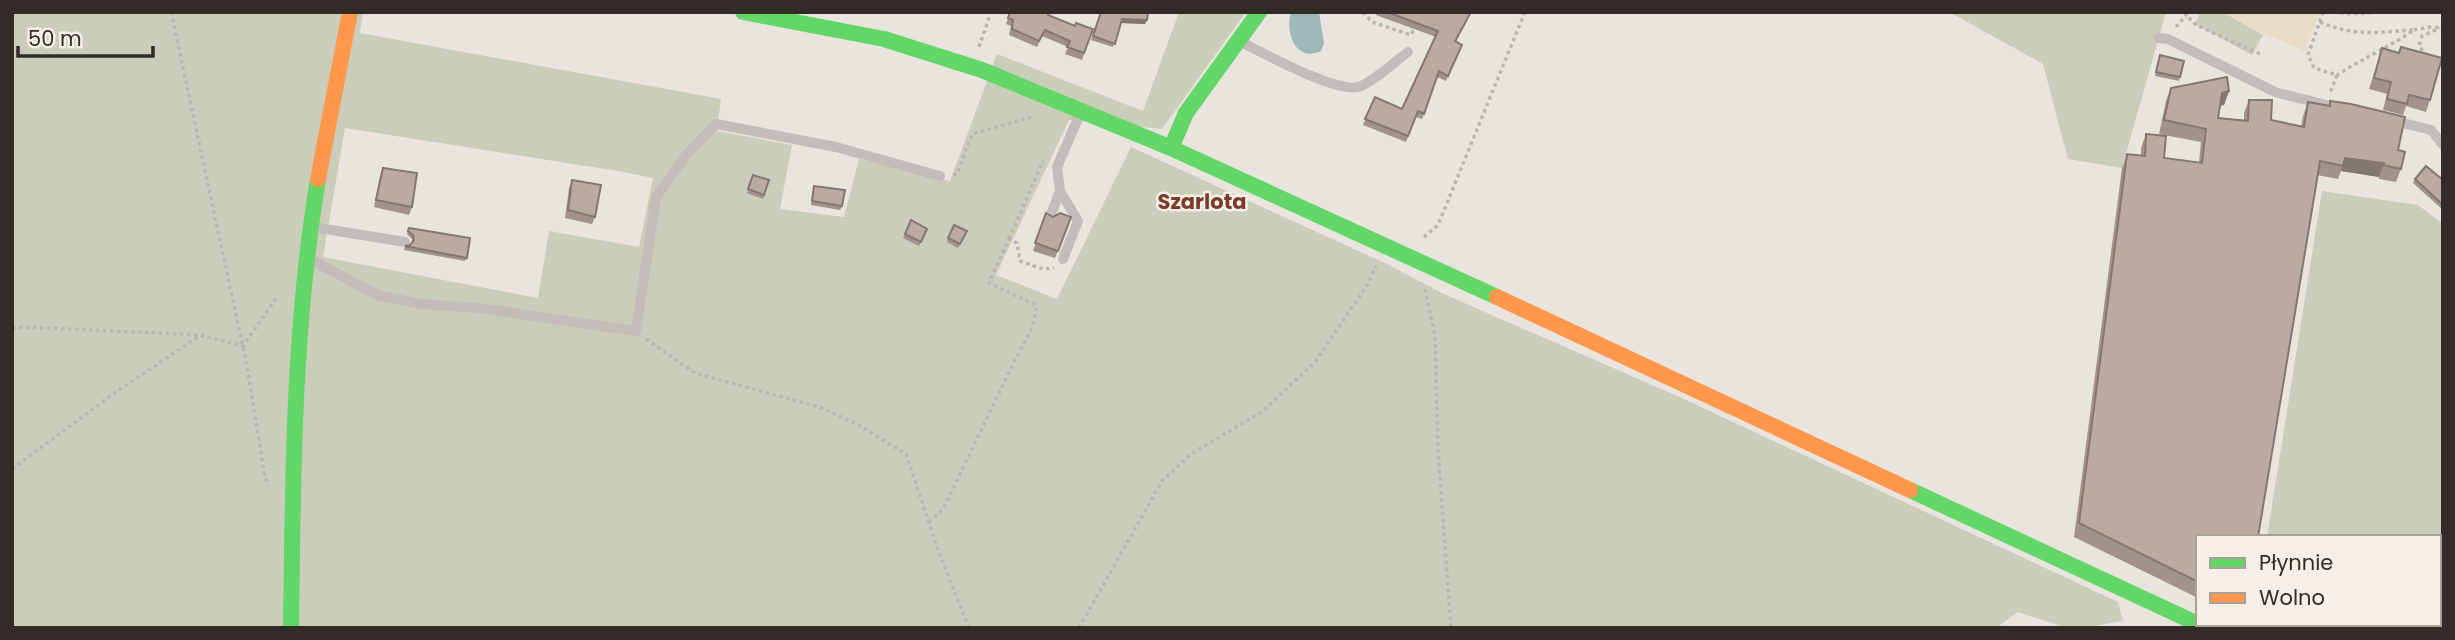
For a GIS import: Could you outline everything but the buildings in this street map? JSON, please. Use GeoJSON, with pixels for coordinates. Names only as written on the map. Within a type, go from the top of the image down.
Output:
{"type":"FeatureCollection","features":[{"type":"Feature","properties":{"kind":"street"},"geometry":{"type":"LineString","coordinates":[[291,628],[292,425],[306,257],[350,12]]}},
{"type":"Feature","properties":{"kind":"street"},"geometry":{"type":"LineString","coordinates":[[743,12],[884,39],[982,69],[1076,108],[1404,253],[2196,623]]}},
{"type":"Feature","properties":{"kind":"street"},"geometry":{"type":"LineString","coordinates":[[1171,148],[1186,113],[1259,12]]}},
{"type":"Feature","properties":{"kind":"lane"},"geometry":{"type":"LineString","coordinates":[[2159,38],[2168,39],[2275,92],[2352,111]]}},
{"type":"Feature","properties":{"kind":"lane"},"geometry":{"type":"LineString","coordinates":[[1238,41],[1321,79],[1349,88],[1360,87],[1408,52]]}},
{"type":"Feature","properties":{"kind":"lane"},"geometry":{"type":"LineString","coordinates":[[1062,259],[1078,221],[1060,191],[1057,167],[1076,108]]}},
{"type":"Feature","properties":{"kind":"lane"},"geometry":{"type":"LineString","coordinates":[[2378,117],[2431,130],[2443,145]]}},
{"type":"Feature","properties":{"kind":"lane"},"geometry":{"type":"LineString","coordinates":[[306,257],[377,295],[421,304],[478,308],[636,331],[656,197],[687,154],[716,124],[835,147],[940,176]]}},
{"type":"Feature","properties":{"kind":"lane"},"geometry":{"type":"LineString","coordinates":[[1050,217],[1060,191]]}},
{"type":"Feature","properties":{"kind":"lane"},"geometry":{"type":"LineString","coordinates":[[310,226],[405,242]]}},
{"type":"Feature","properties":{"kind":"path"},"geometry":{"type":"LineString","coordinates":[[171,12],[243,346],[269,489]]}},
{"type":"Feature","properties":{"kind":"path"},"geometry":{"type":"LineString","coordinates":[[982,37],[991,12]]}},
{"type":"Feature","properties":{"kind":"path"},"geometry":{"type":"LineString","coordinates":[[1363,12],[1373,22],[1411,35],[1414,29]]}},
{"type":"Feature","properties":{"kind":"path"},"geometry":{"type":"LineString","coordinates":[[1404,253],[1438,225],[1525,12]]}},
{"type":"Feature","properties":{"kind":"path"},"geometry":{"type":"LineString","coordinates":[[2323,12],[2308,55],[2314,68],[2323,73],[2337,75]]}},
{"type":"Feature","properties":{"kind":"path"},"geometry":{"type":"LineString","coordinates":[[2333,12],[2384,12]]}},
{"type":"Feature","properties":{"kind":"path"},"geometry":{"type":"LineString","coordinates":[[2185,16],[2196,25],[2260,54]]}},
{"type":"Feature","properties":{"kind":"path"},"geometry":{"type":"LineString","coordinates":[[2320,22],[2359,34],[2441,28]]}},
{"type":"Feature","properties":{"kind":"path"},"geometry":{"type":"LineString","coordinates":[[2434,60],[2425,55],[2418,46],[2422,36],[2441,28]]}},
{"type":"Feature","properties":{"kind":"path"},"geometry":{"type":"LineString","coordinates":[[2325,105],[2337,75],[2355,63],[2386,49],[2414,30]]}},
{"type":"Feature","properties":{"kind":"path"},"geometry":{"type":"LineString","coordinates":[[940,176],[957,174],[972,134],[1076,108]]}},
{"type":"Feature","properties":{"kind":"path"},"geometry":{"type":"LineString","coordinates":[[929,522],[943,509],[1031,331],[1036,305],[989,283],[1042,163],[1062,153]]}},
{"type":"Feature","properties":{"kind":"path"},"geometry":{"type":"LineString","coordinates":[[1009,239],[1017,243],[1020,261],[1043,270],[1056,268],[1062,259]]}},
{"type":"Feature","properties":{"kind":"path"},"geometry":{"type":"LineString","coordinates":[[1079,628],[1162,481],[1191,454],[1262,411],[1315,362],[1368,284],[1384,246]]}},
{"type":"Feature","properties":{"kind":"path"},"geometry":{"type":"LineString","coordinates":[[1421,282],[1427,292],[1435,337],[1438,450],[1451,628]]}},
{"type":"Feature","properties":{"kind":"path"},"geometry":{"type":"LineString","coordinates":[[243,346],[278,296]]}},
{"type":"Feature","properties":{"kind":"path"},"geometry":{"type":"LineString","coordinates":[[12,328],[200,335],[243,346]]}},
{"type":"Feature","properties":{"kind":"path"},"geometry":{"type":"LineString","coordinates":[[636,331],[695,373],[819,407],[857,424],[906,454],[969,628]]}},
{"type":"Feature","properties":{"kind":"path"},"geometry":{"type":"LineString","coordinates":[[12,469],[109,397],[200,335]]}},
{"type":"Feature","properties":{"kind":"green space"},"geometry":{"type":"Polygon","coordinates":[[[12,12],[363,12],[360,33],[721,99],[717,131],[792,145],[780,209],[844,217],[859,159],[950,181],[997,54],[1143,111],[1179,12],[1246,12],[1162,129],[1069,120],[996,275],[1057,299],[1131,147],[1387,264],[1444,294],[1684,399],[2118,602],[2123,621],[2067,628],[2018,612],[1996,628],[12,628],[12,12]],[[345,128],[323,257],[538,298],[549,231],[639,247],[653,178],[345,128]]]}},
{"type":"Feature","properties":{"kind":"green space"},"geometry":{"type":"Polygon","coordinates":[[[1949,12],[2166,12],[2122,168],[2068,159],[2043,64],[1949,12]]]}},
{"type":"Feature","properties":{"kind":"green space"},"geometry":{"type":"Polygon","coordinates":[[[2200,12],[2223,12],[2263,35],[2252,55],[2195,24],[2200,12]]]}},
{"type":"Feature","properties":{"kind":"green space"},"geometry":{"type":"Polygon","coordinates":[[[2322,191],[2418,205],[2443,224],[2443,628],[2253,628],[2441,626],[2441,535],[2267,535],[2322,191]]]}},
{"type":"Feature","properties":{"kind":"sand"},"geometry":{"type":"Polygon","coordinates":[[[2223,12],[2320,12],[2305,51],[2223,12]]]}},
{"type":"Feature","properties":{"kind":"water"},"geometry":{"type":"Polygon","coordinates":[[[1291,12],[1319,12],[1324,43],[1321,51],[1304,53],[1294,44],[1289,20],[1291,12]]]}},
{"type":"Feature","properties":{"kind":"traffic: fast"},"geometry":{"type":"LineString","coordinates":[[743,12],[884,39],[982,70],[1171,148],[1497,297]]}},
{"type":"Feature","properties":{"kind":"traffic: fast"},"geometry":{"type":"LineString","coordinates":[[1171,148],[1186,113],[1259,12]]}},
{"type":"Feature","properties":{"kind":"traffic: fast"},"geometry":{"type":"LineString","coordinates":[[291,628],[299,347],[318,179]]}},
{"type":"Feature","properties":{"kind":"traffic: fast"},"geometry":{"type":"LineString","coordinates":[[1910,490],[2196,623]]}},
{"type":"Feature","properties":{"kind":"traffic: slow"},"geometry":{"type":"LineString","coordinates":[[318,179],[350,12]]}},
{"type":"Feature","properties":{"kind":"traffic: slow"},"geometry":{"type":"LineString","coordinates":[[1497,297],[1910,490]]}},
{"type":"Feature","properties":{"kind":"district","name":"Szarlota"},"geometry":{"type":"Point","coordinates":[1202,202]}}]}
